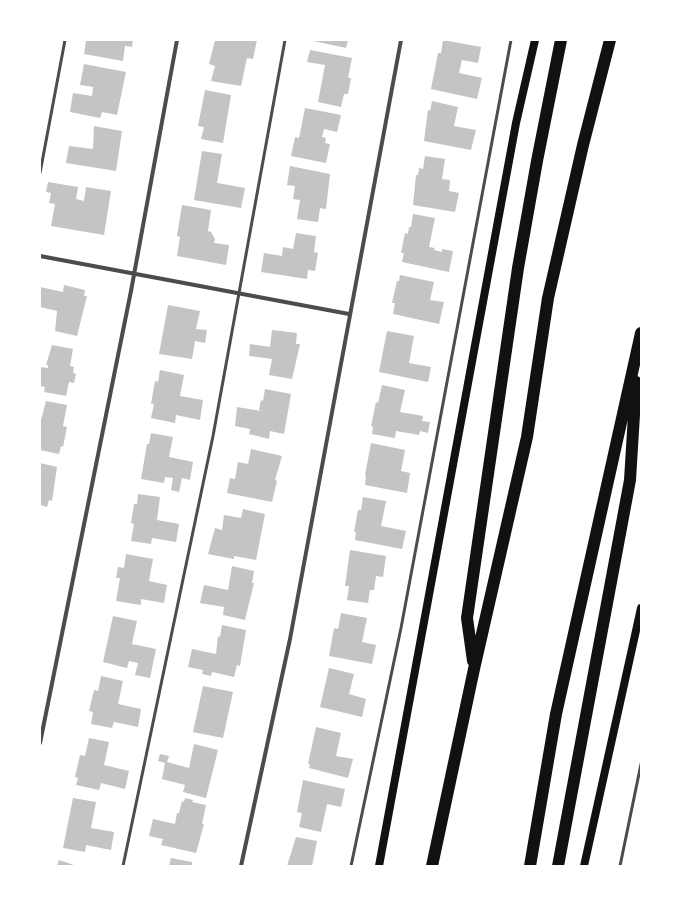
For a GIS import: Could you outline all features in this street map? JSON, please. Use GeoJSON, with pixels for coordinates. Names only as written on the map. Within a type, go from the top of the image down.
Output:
{"type":"FeatureCollection","features":[{"type":"Feature","properties":{"kind":"highway"},"geometry":{"type":"LineString","coordinates":[[474,669],[467,618],[518,268],[537,160],[561,40]]}},
{"type":"Feature","properties":{"kind":"highway"},"geometry":{"type":"LineString","coordinates":[[432,866],[474,669],[527,437],[548,298],[582,145],[610,40]]}},
{"type":"Feature","properties":{"kind":"highway"},"geometry":{"type":"LineString","coordinates":[[530,866],[556,714],[641,333]]}},
{"type":"Feature","properties":{"kind":"highway"},"geometry":{"type":"LineString","coordinates":[[558,866],[630,480],[638,347]]}},
{"type":"Feature","properties":{"kind":"main road"},"geometry":{"type":"LineString","coordinates":[[379,866],[516,123],[535,40]]}},
{"type":"Feature","properties":{"kind":"main road"},"geometry":{"type":"LineString","coordinates":[[584,866],[641,608]]}},
{"type":"Feature","properties":{"kind":"street"},"geometry":{"type":"LineString","coordinates":[[40,743],[133,274],[177,40]]}},
{"type":"Feature","properties":{"kind":"street"},"geometry":{"type":"LineString","coordinates":[[241,866],[290,639],[400,40]]}},
{"type":"Feature","properties":{"kind":"street"},"geometry":{"type":"LineString","coordinates":[[40,256],[349,314]]}},
{"type":"Feature","properties":{"kind":"lane"},"geometry":{"type":"LineString","coordinates":[[40,173],[65,40]]}},
{"type":"Feature","properties":{"kind":"lane"},"geometry":{"type":"LineString","coordinates":[[123,866],[213,436],[285,40]]}},
{"type":"Feature","properties":{"kind":"lane"},"geometry":{"type":"LineString","coordinates":[[352,866],[401,628],[511,40]]}},
{"type":"Feature","properties":{"kind":"lane"},"geometry":{"type":"LineString","coordinates":[[620,866],[641,764]]}},
{"type":"Feature","properties":{"kind":"building"},"geometry":{"type":"Polygon","coordinates":[[[86,40],[133,40],[132,47],[125,46],[123,61],[84,54],[86,40]]]}},
{"type":"Feature","properties":{"kind":"building"},"geometry":{"type":"Polygon","coordinates":[[[215,40],[257,40],[253,59],[247,58],[241,86],[211,81],[215,66],[209,64],[215,40]]]}},
{"type":"Feature","properties":{"kind":"building"},"geometry":{"type":"Polygon","coordinates":[[[309,40],[348,40],[346,48],[309,40]]]}},
{"type":"Feature","properties":{"kind":"building"},"geometry":{"type":"Polygon","coordinates":[[[443,40],[481,47],[478,63],[462,60],[459,73],[482,78],[477,99],[431,89],[438,53],[441,53],[443,40]]]}},
{"type":"Feature","properties":{"kind":"building"},"geometry":{"type":"Polygon","coordinates":[[[310,50],[352,58],[348,78],[351,78],[348,94],[344,94],[341,107],[318,102],[325,65],[307,62],[310,50]]]}},
{"type":"Feature","properties":{"kind":"building"},"geometry":{"type":"Polygon","coordinates":[[[84,64],[126,72],[117,115],[102,112],[100,118],[70,112],[73,93],[92,96],[93,87],[80,85],[84,64]]]}},
{"type":"Feature","properties":{"kind":"building"},"geometry":{"type":"Polygon","coordinates":[[[205,90],[231,95],[223,143],[201,139],[204,127],[198,126],[205,90]]]}},
{"type":"Feature","properties":{"kind":"building"},"geometry":{"type":"Polygon","coordinates":[[[432,101],[458,107],[454,126],[476,130],[471,150],[424,141],[428,110],[430,111],[432,101]]]}},
{"type":"Feature","properties":{"kind":"building"},"geometry":{"type":"Polygon","coordinates":[[[305,108],[341,115],[337,132],[324,129],[322,137],[326,138],[325,143],[330,144],[326,163],[291,156],[295,137],[299,138],[305,108]]]}},
{"type":"Feature","properties":{"kind":"building"},"geometry":{"type":"Polygon","coordinates":[[[94,126],[122,131],[116,171],[66,163],[69,146],[93,149],[94,126]]]}},
{"type":"Feature","properties":{"kind":"building"},"geometry":{"type":"Polygon","coordinates":[[[202,151],[222,154],[217,183],[245,188],[241,208],[194,200],[202,151]]]}},
{"type":"Feature","properties":{"kind":"building"},"geometry":{"type":"Polygon","coordinates":[[[425,156],[445,159],[442,179],[450,180],[449,191],[459,193],[455,212],[413,205],[416,175],[418,175],[419,168],[423,169],[425,156]]]}},
{"type":"Feature","properties":{"kind":"building"},"geometry":{"type":"Polygon","coordinates":[[[290,166],[330,174],[326,209],[320,208],[318,222],[297,219],[300,200],[293,199],[295,186],[287,185],[290,166]]]}},
{"type":"Feature","properties":{"kind":"building"},"geometry":{"type":"Polygon","coordinates":[[[48,182],[78,187],[76,199],[84,201],[86,187],[111,191],[104,235],[51,226],[55,204],[49,203],[51,193],[46,192],[48,182]]]}},
{"type":"Feature","properties":{"kind":"building"},"geometry":{"type":"Polygon","coordinates":[[[182,205],[211,210],[208,231],[211,232],[215,239],[214,243],[229,245],[226,265],[177,256],[180,237],[177,236],[182,205]]]}},
{"type":"Feature","properties":{"kind":"building"},"geometry":{"type":"Polygon","coordinates":[[[413,214],[435,218],[429,247],[435,248],[434,250],[442,252],[442,249],[453,251],[449,272],[402,262],[404,253],[401,253],[405,233],[408,234],[409,227],[411,227],[413,214]]]}},
{"type":"Feature","properties":{"kind":"building"},"geometry":{"type":"Polygon","coordinates":[[[296,233],[316,236],[314,252],[318,253],[315,271],[308,270],[307,279],[261,272],[264,253],[282,256],[283,247],[293,249],[296,233]]]}},
{"type":"Feature","properties":{"kind":"building"},"geometry":{"type":"Polygon","coordinates":[[[400,275],[434,282],[430,300],[444,302],[439,324],[393,314],[395,303],[392,303],[397,281],[399,281],[400,275]]]}},
{"type":"Feature","properties":{"kind":"building"},"geometry":{"type":"Polygon","coordinates":[[[64,285],[85,290],[84,296],[87,296],[77,336],[55,331],[57,311],[40,307],[40,287],[63,292],[64,285]]]}},
{"type":"Feature","properties":{"kind":"building"},"geometry":{"type":"Polygon","coordinates":[[[168,305],[200,311],[196,329],[207,330],[205,343],[195,341],[192,359],[159,354],[168,305]]]}},
{"type":"Feature","properties":{"kind":"building"},"geometry":{"type":"Polygon","coordinates":[[[272,330],[297,333],[296,344],[300,344],[292,379],[269,375],[272,359],[249,356],[250,344],[270,347],[272,330]]]}},
{"type":"Feature","properties":{"kind":"building"},"geometry":{"type":"Polygon","coordinates":[[[387,331],[414,336],[409,363],[431,367],[428,382],[379,372],[387,331]]]}},
{"type":"Feature","properties":{"kind":"building"},"geometry":{"type":"Polygon","coordinates":[[[52,345],[73,349],[70,366],[74,367],[73,373],[76,374],[74,383],[69,382],[66,396],[44,392],[45,387],[40,386],[40,367],[48,368],[48,365],[46,365],[52,345]]]}},
{"type":"Feature","properties":{"kind":"building"},"geometry":{"type":"Polygon","coordinates":[[[160,370],[184,375],[180,396],[203,400],[200,420],[176,415],[175,423],[151,418],[154,404],[151,404],[155,381],[158,382],[160,370]]]}},
{"type":"Feature","properties":{"kind":"building"},"geometry":{"type":"Polygon","coordinates":[[[382,385],[405,390],[400,412],[423,416],[422,421],[430,422],[428,433],[420,431],[419,435],[396,431],[395,438],[372,434],[373,427],[371,426],[376,402],[378,403],[382,385]]]}},
{"type":"Feature","properties":{"kind":"building"},"geometry":{"type":"Polygon","coordinates":[[[265,389],[291,394],[284,434],[270,431],[269,439],[249,434],[250,429],[235,426],[237,407],[261,411],[259,410],[261,400],[263,401],[265,389]]]}},
{"type":"Feature","properties":{"kind":"building"},"geometry":{"type":"Polygon","coordinates":[[[46,401],[67,405],[63,426],[67,427],[63,447],[61,446],[59,454],[40,450],[40,424],[46,401]]]}},
{"type":"Feature","properties":{"kind":"building"},"geometry":{"type":"Polygon","coordinates":[[[151,433],[173,437],[169,457],[193,462],[190,480],[182,478],[179,492],[171,490],[173,478],[165,477],[164,483],[141,479],[147,444],[149,444],[151,433]]]}},
{"type":"Feature","properties":{"kind":"building"},"geometry":{"type":"Polygon","coordinates":[[[371,443],[405,450],[401,471],[410,473],[407,493],[365,485],[365,475],[371,443]]]}},
{"type":"Feature","properties":{"kind":"building"},"geometry":{"type":"Polygon","coordinates":[[[251,449],[282,456],[275,480],[277,481],[272,502],[227,493],[230,478],[235,479],[238,462],[248,464],[251,449]]]}},
{"type":"Feature","properties":{"kind":"building"},"geometry":{"type":"Polygon","coordinates":[[[40,463],[57,467],[52,501],[49,500],[47,507],[40,505],[40,463]]]}},
{"type":"Feature","properties":{"kind":"building"},"geometry":{"type":"Polygon","coordinates":[[[138,494],[160,497],[157,520],[179,524],[176,542],[152,538],[151,544],[131,541],[134,524],[131,523],[134,504],[137,504],[138,494]]]}},
{"type":"Feature","properties":{"kind":"building"},"geometry":{"type":"Polygon","coordinates":[[[363,497],[386,501],[381,526],[406,531],[402,549],[355,540],[356,532],[354,532],[358,510],[361,510],[363,497]]]}},
{"type":"Feature","properties":{"kind":"building"},"geometry":{"type":"Polygon","coordinates":[[[243,509],[265,514],[256,560],[234,556],[234,559],[208,554],[215,528],[222,530],[224,515],[241,518],[243,509]]]}},
{"type":"Feature","properties":{"kind":"building"},"geometry":{"type":"Polygon","coordinates":[[[350,550],[386,556],[383,577],[376,576],[374,590],[370,590],[368,603],[347,600],[349,586],[345,586],[350,550]]]}},
{"type":"Feature","properties":{"kind":"building"},"geometry":{"type":"Polygon","coordinates":[[[126,554],[153,559],[149,581],[167,585],[164,603],[141,599],[141,605],[116,601],[120,578],[116,578],[118,567],[124,568],[126,554]]]}},
{"type":"Feature","properties":{"kind":"building"},"geometry":{"type":"Polygon","coordinates":[[[232,566],[254,571],[252,583],[254,583],[245,620],[223,615],[224,607],[200,603],[204,585],[228,590],[232,566]]]}},
{"type":"Feature","properties":{"kind":"building"},"geometry":{"type":"Polygon","coordinates":[[[341,613],[367,618],[362,642],[376,645],[372,664],[329,656],[334,628],[338,629],[341,613]]]}},
{"type":"Feature","properties":{"kind":"building"},"geometry":{"type":"Polygon","coordinates":[[[113,616],[137,621],[132,644],[156,649],[150,678],[135,675],[138,663],[129,661],[127,668],[103,662],[113,616]]]}},
{"type":"Feature","properties":{"kind":"building"},"geometry":{"type":"Polygon","coordinates":[[[222,625],[246,630],[240,666],[237,665],[234,677],[212,672],[211,676],[202,674],[203,670],[188,667],[192,649],[216,654],[218,636],[220,637],[222,625]]]}},
{"type":"Feature","properties":{"kind":"building"},"geometry":{"type":"Polygon","coordinates":[[[329,668],[354,674],[349,694],[366,699],[362,717],[320,707],[329,668]]]}},
{"type":"Feature","properties":{"kind":"building"},"geometry":{"type":"Polygon","coordinates":[[[101,676],[123,681],[118,704],[141,709],[138,727],[114,722],[112,728],[91,724],[93,712],[89,711],[94,690],[98,691],[101,676]]]}},
{"type":"Feature","properties":{"kind":"building"},"geometry":{"type":"Polygon","coordinates":[[[203,686],[233,692],[223,738],[193,732],[203,686]]]}},
{"type":"Feature","properties":{"kind":"building"},"geometry":{"type":"Polygon","coordinates":[[[316,727],[341,733],[336,756],[353,759],[348,778],[309,768],[310,764],[308,764],[316,727]]]}},
{"type":"Feature","properties":{"kind":"building"},"geometry":{"type":"Polygon","coordinates":[[[89,738],[109,742],[104,765],[129,771],[125,789],[101,783],[99,790],[76,785],[78,778],[75,777],[80,755],[85,756],[89,738]]]}},
{"type":"Feature","properties":{"kind":"building"},"geometry":{"type":"Polygon","coordinates":[[[194,744],[218,750],[206,798],[183,792],[185,785],[162,779],[165,763],[158,761],[160,754],[169,756],[167,762],[189,768],[194,744]]]}},
{"type":"Feature","properties":{"kind":"building"},"geometry":{"type":"Polygon","coordinates":[[[303,780],[345,789],[341,807],[327,804],[321,832],[299,827],[302,813],[297,812],[303,780]]]}},
{"type":"Feature","properties":{"kind":"building"},"geometry":{"type":"Polygon","coordinates":[[[73,798],[96,802],[91,828],[114,832],[111,850],[86,845],[85,852],[63,848],[73,798]]]}},
{"type":"Feature","properties":{"kind":"building"},"geometry":{"type":"Polygon","coordinates":[[[185,798],[193,800],[192,802],[206,805],[202,824],[204,824],[196,853],[161,845],[163,839],[149,836],[153,819],[175,824],[177,813],[179,813],[182,801],[184,802],[185,798]]]}},
{"type":"Feature","properties":{"kind":"building"},"geometry":{"type":"Polygon","coordinates":[[[296,837],[317,841],[312,866],[287,866],[296,837]]]}},
{"type":"Feature","properties":{"kind":"building"},"geometry":{"type":"Polygon","coordinates":[[[171,858],[192,862],[192,866],[169,866],[171,858]]]}},
{"type":"Feature","properties":{"kind":"building"},"geometry":{"type":"Polygon","coordinates":[[[59,860],[77,866],[57,866],[59,860]]]}}]}
